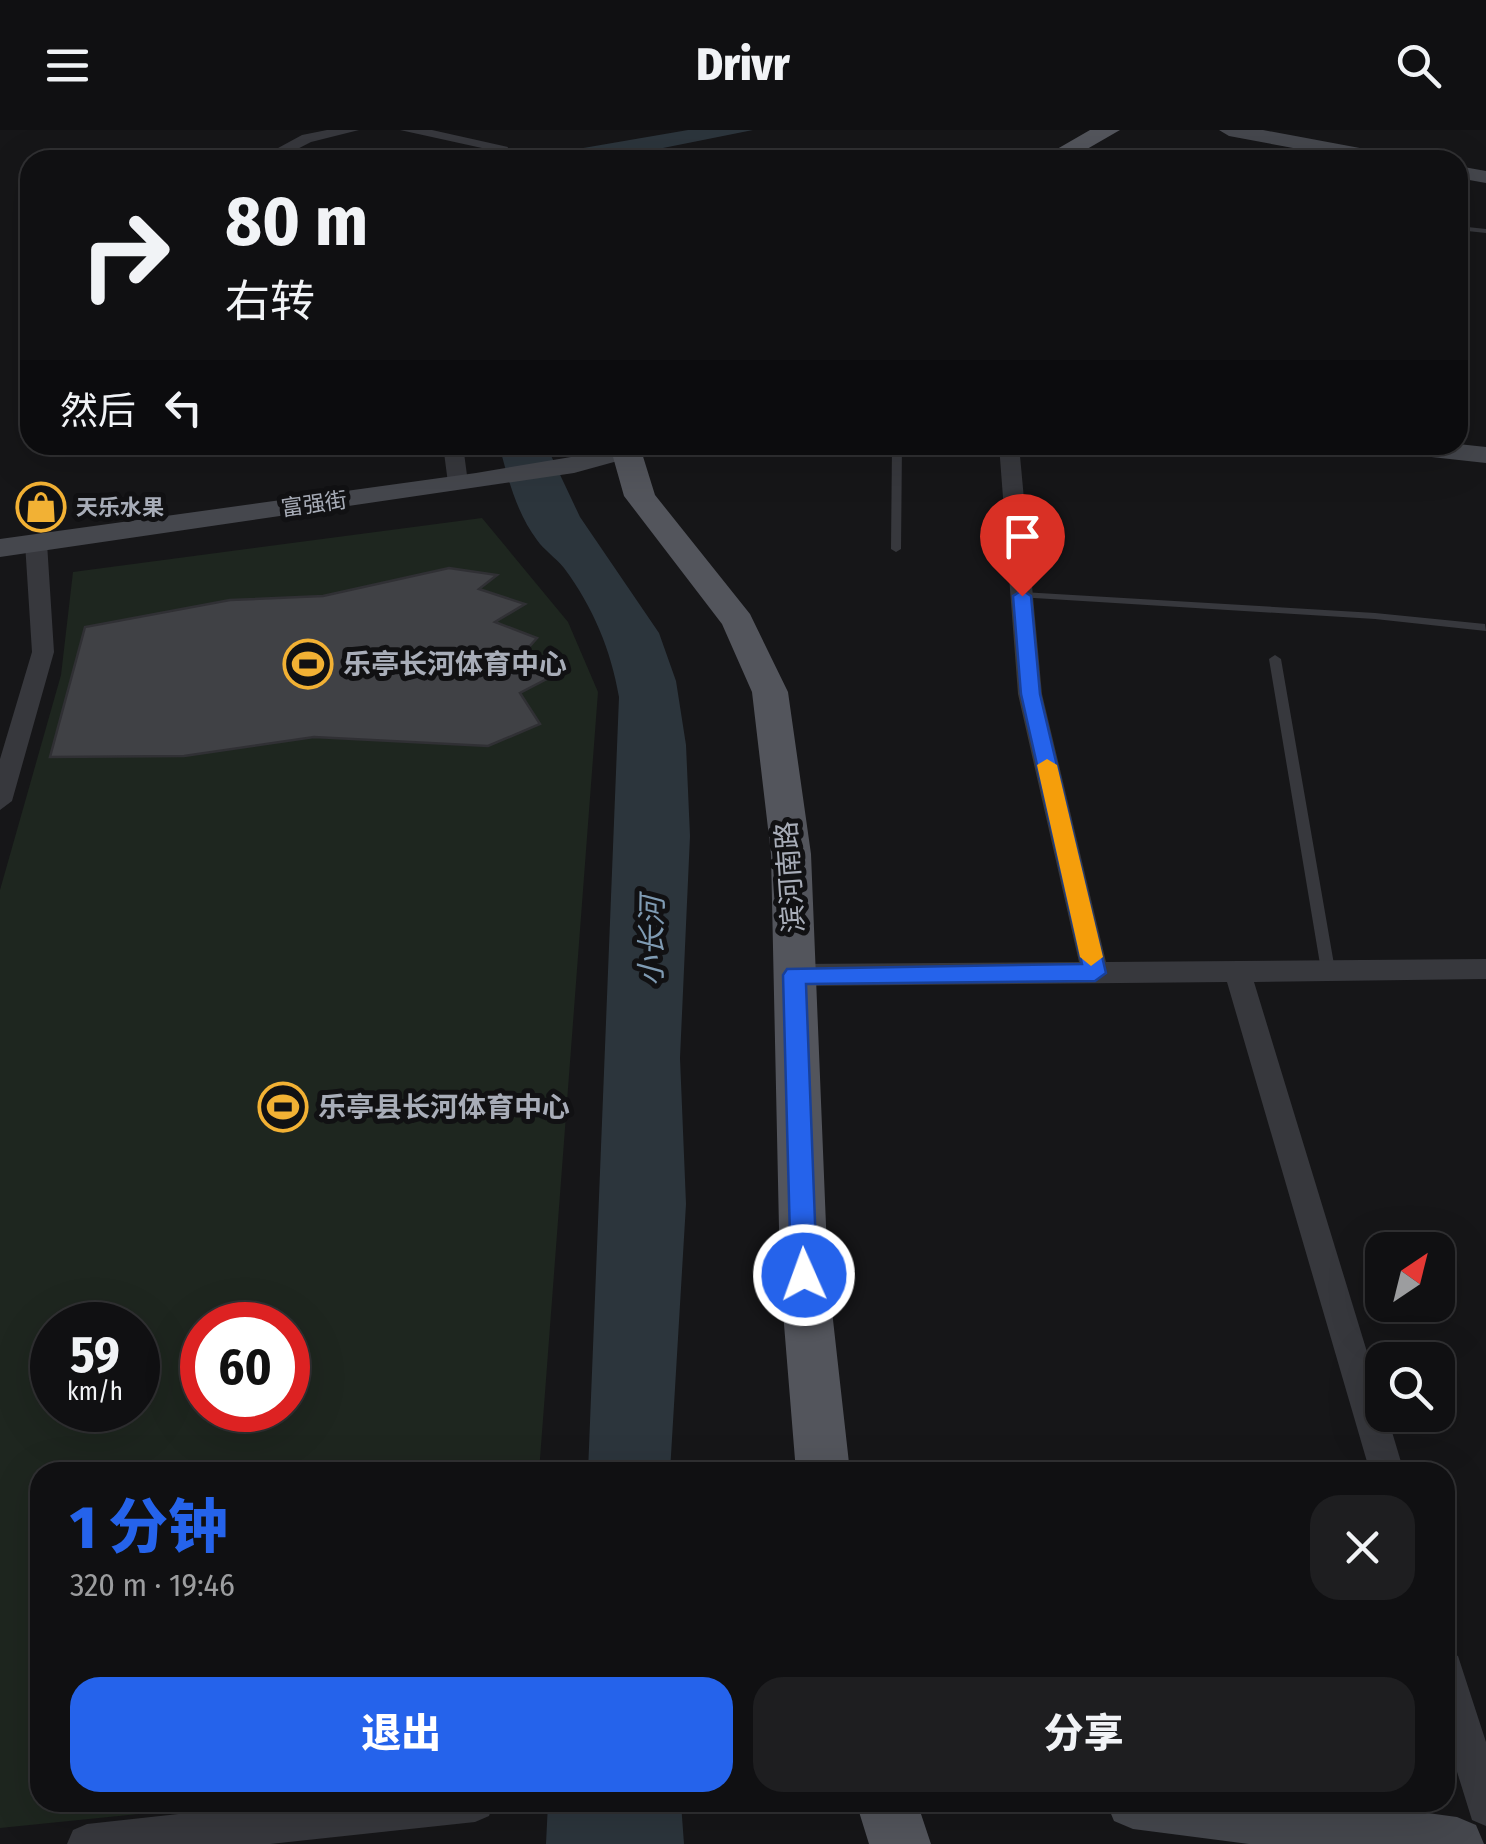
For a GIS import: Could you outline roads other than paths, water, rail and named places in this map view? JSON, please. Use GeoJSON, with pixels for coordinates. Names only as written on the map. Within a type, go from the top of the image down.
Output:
{"type":"FeatureCollection","features":[{"type":"Feature","properties":{"kind":"main road"},"geometry":{"type":"LineString","coordinates":[[1069,150],[1108,130]]}},
{"type":"Feature","properties":{"kind":"main road"},"geometry":{"type":"LineString","coordinates":[[1229,130],[1338,150]]}},
{"type":"Feature","properties":{"kind":"main road","name":"富强街"},"geometry":{"type":"LineString","coordinates":[[0,548],[467,482],[574,465],[607,455]]}},
{"type":"Feature","properties":{"kind":"main road","name":"滨河南路"},"geometry":{"type":"LineString","coordinates":[[634,455],[640,496],[738,622],[770,692],[791,854],[804,1275],[821,1462]]}},
{"type":"Feature","properties":{"kind":"main road"},"geometry":{"type":"LineString","coordinates":[[889,1812],[900,1844]]}},
{"type":"Feature","properties":{"kind":"main road"},"geometry":{"type":"LineString","coordinates":[[1210,1812],[1456,1844]]}},
{"type":"Feature","properties":{"kind":"street"},"geometry":{"type":"LineString","coordinates":[[283,150],[306,138],[352,130]]}},
{"type":"Feature","properties":{"kind":"street"},"geometry":{"type":"LineString","coordinates":[[406,130],[500,147],[499,150]]}},
{"type":"Feature","properties":{"kind":"street"},"geometry":{"type":"LineString","coordinates":[[456,455],[467,482]]}},
{"type":"Feature","properties":{"kind":"street"},"geometry":{"type":"LineString","coordinates":[[1011,455],[1030,694],[1095,973]]}},
{"type":"Feature","properties":{"kind":"street"},"geometry":{"type":"LineString","coordinates":[[0,800],[43,652],[36,544]]}},
{"type":"Feature","properties":{"kind":"street"},"geometry":{"type":"LineString","coordinates":[[795,975],[1486,969]]}},
{"type":"Feature","properties":{"kind":"street"},"geometry":{"type":"LineString","coordinates":[[1237,971],[1383,1462]]}},
{"type":"Feature","properties":{"kind":"street"},"geometry":{"type":"LineString","coordinates":[[1455,1702],[1486,1806]]}},
{"type":"Feature","properties":{"kind":"street"},"geometry":{"type":"LineString","coordinates":[[87,1844],[383,1812]]}},
{"type":"Feature","properties":{"kind":"lane"},"geometry":{"type":"LineString","coordinates":[[896,549],[897,455]]}},
{"type":"Feature","properties":{"kind":"lane"},"geometry":{"type":"LineString","coordinates":[[1022,596],[1374,616],[1485,628]]}},
{"type":"Feature","properties":{"kind":"lane"},"geometry":{"type":"LineString","coordinates":[[1275,659],[1328,970]]}},
{"type":"Feature","properties":{"kind":"water"},"geometry":{"type":"Polygon","coordinates":[[[688,130],[753,130],[653,150],[572,150],[688,130]]]}},
{"type":"Feature","properties":{"kind":"water","name":"小长河"},"geometry":{"type":"Polygon","coordinates":[[[502,455],[551,455],[580,517],[659,633],[676,681],[686,745],[690,836],[680,1058],[686,1204],[671,1462],[588,1462],[619,697],[606,646],[592,614],[564,568],[530,529],[502,455]]]}},
{"type":"Feature","properties":{"kind":"water"},"geometry":{"type":"Polygon","coordinates":[[[548,1812],[682,1812],[684,1844],[546,1844],[548,1812]]]}},
{"type":"Feature","properties":{"kind":"place","name":"天乐水果"},"geometry":{"type":"Point","coordinates":[41,507]}},
{"type":"Feature","properties":{"kind":"place","name":"乐亭长河体育中心"},"geometry":{"type":"Point","coordinates":[308,664]}},
{"type":"Feature","properties":{"kind":"place","name":"乐亭县长河体育中心"},"geometry":{"type":"Point","coordinates":[283,1107]}}]}
